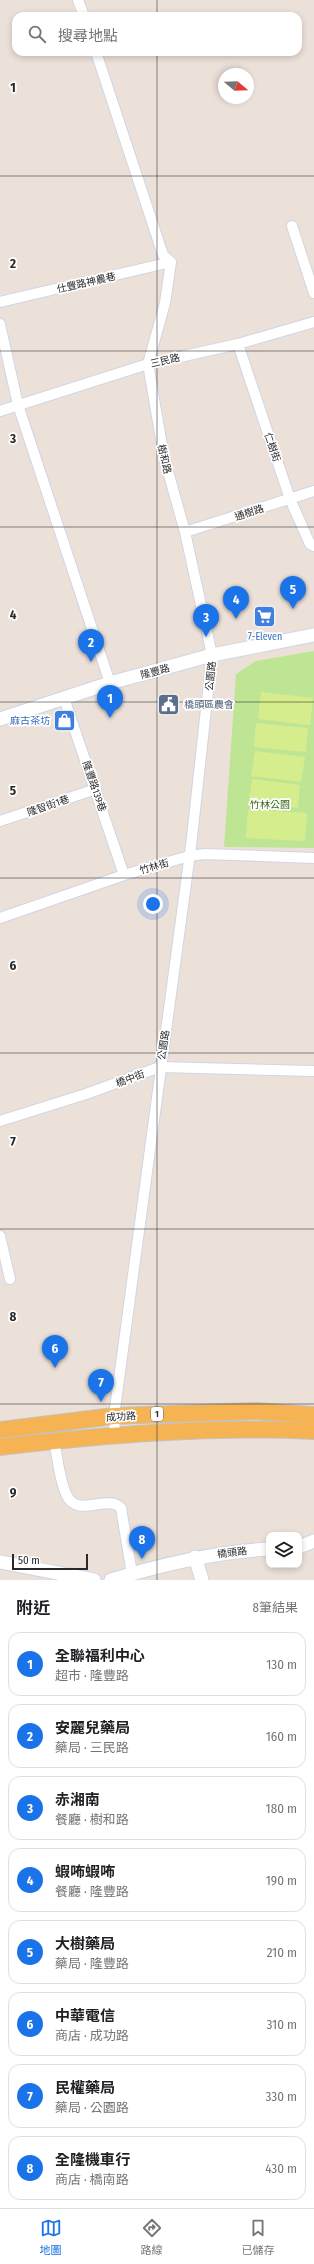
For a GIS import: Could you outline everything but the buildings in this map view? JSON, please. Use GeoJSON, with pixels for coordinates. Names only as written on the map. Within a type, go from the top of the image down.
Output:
{"type":"FeatureCollection","features":[{"type":"Feature","properties":{"kind":"main road","name":"成功路"},"geometry":{"type":"LineString","coordinates":[[0,1430],[114,1416],[256,1411],[314,1415]]}},
{"type":"Feature","properties":{"kind":"main road","name":"成功路"},"geometry":{"type":"LineString","coordinates":[[0,1447],[114,1434],[276,1429],[314,1431]]}},
{"type":"Feature","properties":{"kind":"street"},"geometry":{"type":"LineString","coordinates":[[78,0],[82,12]]}},
{"type":"Feature","properties":{"kind":"street"},"geometry":{"type":"LineString","coordinates":[[97,56],[163,255],[171,262]]}},
{"type":"Feature","properties":{"kind":"street"},"geometry":{"type":"LineString","coordinates":[[292,226],[314,293]]}},
{"type":"Feature","properties":{"kind":"street","name":"仕豐路神農巷"},"geometry":{"type":"LineString","coordinates":[[0,302],[171,262]]}},
{"type":"Feature","properties":{"kind":"street","name":"樹和路"},"geometry":{"type":"LineString","coordinates":[[171,262],[165,303],[148,364],[164,457],[185,532],[212,655]]}},
{"type":"Feature","properties":{"kind":"street","name":"三民路"},"geometry":{"type":"LineString","coordinates":[[0,411],[148,364],[238,344],[314,322]]}},
{"type":"Feature","properties":{"kind":"street"},"geometry":{"type":"LineString","coordinates":[[0,324],[18,405],[110,683]]}},
{"type":"Feature","properties":{"kind":"street","name":"仁樹街"},"geometry":{"type":"LineString","coordinates":[[238,344],[290,499],[310,544],[314,546]]}},
{"type":"Feature","properties":{"kind":"street","name":"通樹路"},"geometry":{"type":"LineString","coordinates":[[185,532],[314,491]]}},
{"type":"Feature","properties":{"kind":"street","name":"隆豐路"},"geometry":{"type":"LineString","coordinates":[[0,719],[110,683],[212,655],[314,635]]}},
{"type":"Feature","properties":{"kind":"street","name":"公園路"},"geometry":{"type":"LineString","coordinates":[[114,1434],[114,1416],[160,1067],[190,856],[212,655]]}},
{"type":"Feature","properties":{"kind":"street","name":"隆豐路139巷"},"geometry":{"type":"LineString","coordinates":[[64,698],[124,875]]}},
{"type":"Feature","properties":{"kind":"street","name":"隆智街1巷"},"geometry":{"type":"LineString","coordinates":[[0,821],[96,789]]}},
{"type":"Feature","properties":{"kind":"street","name":"竹林街"},"geometry":{"type":"LineString","coordinates":[[0,918],[124,875],[190,856],[206,854],[314,858]]}},
{"type":"Feature","properties":{"kind":"street","name":"橋中街"},"geometry":{"type":"LineString","coordinates":[[0,1121],[86,1094],[160,1067],[314,1071]]}},
{"type":"Feature","properties":{"kind":"street"},"geometry":{"type":"LineString","coordinates":[[0,1236],[10,1279]]}},
{"type":"Feature","properties":{"kind":"street"},"geometry":{"type":"LineString","coordinates":[[54,1441],[67,1496],[73,1503],[84,1506],[113,1503],[121,1508],[132,1574]]}},
{"type":"Feature","properties":{"kind":"street"},"geometry":{"type":"LineString","coordinates":[[302,1546],[314,1541]]}},
{"type":"Feature","properties":{"kind":"street"},"geometry":{"type":"LineString","coordinates":[[302,1547],[314,1548]]}},
{"type":"Feature","properties":{"kind":"street","name":"橋頭路"},"geometry":{"type":"LineString","coordinates":[[111,1580],[195,1557],[234,1551],[266,1549]]}},
{"type":"Feature","properties":{"kind":"street"},"geometry":{"type":"LineString","coordinates":[[195,1557],[202,1580]]}},
{"type":"Feature","properties":{"kind":"street"},"geometry":{"type":"LineString","coordinates":[[0,1562],[94,1580]]}},
{"type":"Feature","properties":{"kind":"green space","name":"竹林公園"},"geometry":{"type":"Polygon","coordinates":[[[314,651],[314,848],[224,847],[236,674],[256,661],[314,651]]]}},
{"type":"Feature","properties":{"kind":"green space"},"geometry":{"type":"Polygon","coordinates":[[[261,692],[313,698],[310,725],[258,719],[261,692]]]}},
{"type":"Feature","properties":{"kind":"green space"},"geometry":{"type":"Polygon","coordinates":[[[256,723],[308,728],[306,752],[254,747],[256,723]]]}},
{"type":"Feature","properties":{"kind":"green space"},"geometry":{"type":"Polygon","coordinates":[[[255,751],[305,757],[301,782],[251,776],[255,751]]]}},
{"type":"Feature","properties":{"kind":"green space"},"geometry":{"type":"Polygon","coordinates":[[[252,779],[300,785],[298,808],[249,802],[252,779]]]}},
{"type":"Feature","properties":{"kind":"green space"},"geometry":{"type":"Polygon","coordinates":[[[248,809],[307,813],[305,841],[246,838],[248,809]]]}},
{"type":"Feature","properties":{"kind":"place","name":"大樹藥局"},"geometry":{"type":"Point","coordinates":[293,609]}},
{"type":"Feature","properties":{"kind":"place","name":"7-Eleven"},"geometry":{"type":"Point","coordinates":[265,616]}},
{"type":"Feature","properties":{"kind":"place","name":"蝦咘蝦咘"},"geometry":{"type":"Point","coordinates":[236,619]}},
{"type":"Feature","properties":{"kind":"place","name":"赤湘南"},"geometry":{"type":"Point","coordinates":[206,637]}},
{"type":"Feature","properties":{"kind":"place","name":"安麗兒藥局"},"geometry":{"type":"Point","coordinates":[91,662]}},
{"type":"Feature","properties":{"kind":"place","name":"橋頭區農會"},"geometry":{"type":"Point","coordinates":[168,704]}},
{"type":"Feature","properties":{"kind":"place","name":"全聯福利中心"},"geometry":{"type":"Point","coordinates":[110,718]}},
{"type":"Feature","properties":{"kind":"place","name":"麻古茶坊"},"geometry":{"type":"Point","coordinates":[65,720]}},
{"type":"Feature","properties":{"kind":"place","name":"中華電信"},"geometry":{"type":"Point","coordinates":[55,1368]}},
{"type":"Feature","properties":{"kind":"place","name":"民權藥局"},"geometry":{"type":"Point","coordinates":[101,1402]}},
{"type":"Feature","properties":{"kind":"place","name":"全隆機車行"},"geometry":{"type":"Point","coordinates":[142,1559]}}]}
